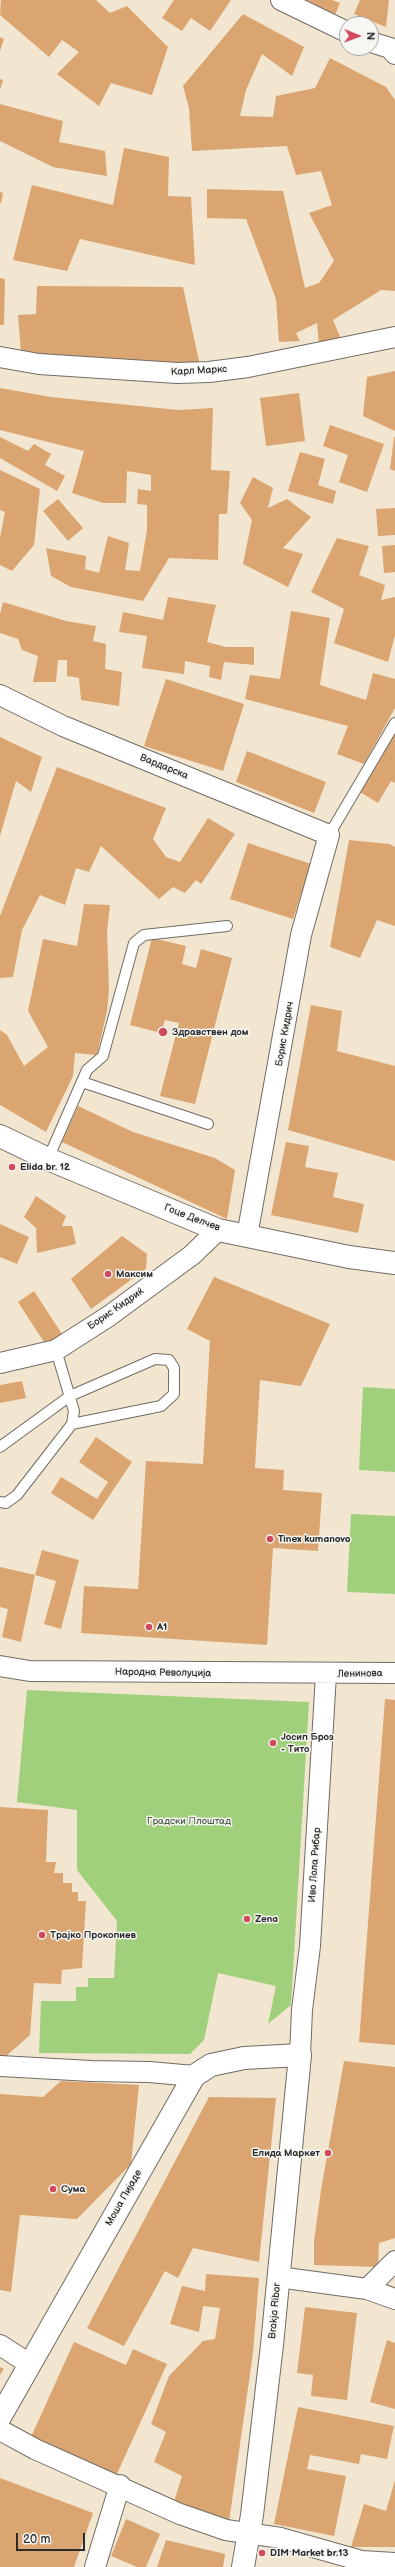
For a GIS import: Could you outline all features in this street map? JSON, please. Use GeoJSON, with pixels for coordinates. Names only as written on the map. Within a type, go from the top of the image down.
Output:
{"type":"FeatureCollection","features":[{"type":"Feature","properties":{"kind":"street"},"geometry":{"type":"LineString","coordinates":[[281,0],[339,28]]}},
{"type":"Feature","properties":{"kind":"street"},"geometry":{"type":"LineString","coordinates":[[379,45],[390,48],[395,54]]}},
{"type":"Feature","properties":{"kind":"street","name":"Карл Маркс"},"geometry":{"type":"LineString","coordinates":[[0,357],[39,364],[177,373],[210,372],[248,368],[395,337]]}},
{"type":"Feature","properties":{"kind":"street","name":"Вардарска"},"geometry":{"type":"LineString","coordinates":[[0,695],[63,726],[329,835]]}},
{"type":"Feature","properties":{"kind":"street","name":"Борис Кидрич"},"geometry":{"type":"LineString","coordinates":[[247,1236],[301,935],[329,835]]}},
{"type":"Feature","properties":{"kind":"street","name":"Гоце Делчев"},"geometry":{"type":"LineString","coordinates":[[0,1136],[48,1159],[218,1230],[350,1257],[395,1263]]}},
{"type":"Feature","properties":{"kind":"street","name":"Борис Кидриќ"},"geometry":{"type":"LineString","coordinates":[[0,1362],[56,1350],[109,1316],[192,1255],[218,1230]]}},
{"type":"Feature","properties":{"kind":"street","name":"Народна Револуција"},"geometry":{"type":"LineString","coordinates":[[0,1666],[30,1671],[326,1674]]}},
{"type":"Feature","properties":{"kind":"street","name":"Ленинова"},"geometry":{"type":"LineString","coordinates":[[326,1674],[395,1673]]}},
{"type":"Feature","properties":{"kind":"street","name":"Иво Лола Рибар"},"geometry":{"type":"LineString","coordinates":[[300,2055],[302,2010],[310,1946],[326,1674]]}},
{"type":"Feature","properties":{"kind":"street","name":"Моша Пијаде"},"geometry":{"type":"LineString","coordinates":[[0,2416],[28,2363],[194,2076],[211,2065],[244,2058],[300,2055]]}},
{"type":"Feature","properties":{"kind":"street","name":"Brakja Ribar"},"geometry":{"type":"LineString","coordinates":[[243,2567],[249,2533],[272,2345],[300,2055]]}},
{"type":"Feature","properties":{"kind":"street"},"geometry":{"type":"LineString","coordinates":[[0,2066],[91,2071],[149,2072],[194,2076]]}},
{"type":"Feature","properties":{"kind":"street"},"geometry":{"type":"LineString","coordinates":[[367,2288],[395,2262]]}},
{"type":"Feature","properties":{"kind":"street"},"geometry":{"type":"LineString","coordinates":[[278,2277],[367,2288],[395,2299]]}},
{"type":"Feature","properties":{"kind":"street"},"geometry":{"type":"LineString","coordinates":[[0,2345],[28,2363]]}},
{"type":"Feature","properties":{"kind":"street"},"geometry":{"type":"LineString","coordinates":[[0,2430],[35,2449],[120,2485],[180,2514],[226,2530],[281,2538],[362,2562],[395,2564]]}},
{"type":"Feature","properties":{"kind":"street"},"geometry":{"type":"LineString","coordinates":[[95,2567],[120,2485]]}},
{"type":"Feature","properties":{"kind":"lane"},"geometry":{"type":"LineString","coordinates":[[329,835],[395,723]]}},
{"type":"Feature","properties":{"kind":"lane"},"geometry":{"type":"LineString","coordinates":[[48,1159],[87,1070],[104,1056],[134,943],[144,935],[227,926]]}},
{"type":"Feature","properties":{"kind":"lane"},"geometry":{"type":"LineString","coordinates":[[82,1082],[208,1124]]}},
{"type":"Feature","properties":{"kind":"lane"},"geometry":{"type":"LineString","coordinates":[[0,1502],[6,1504],[17,1495],[72,1424],[74,1411],[56,1350]]}},
{"type":"Feature","properties":{"kind":"lane"},"geometry":{"type":"LineString","coordinates":[[0,1447],[70,1396],[155,1359],[169,1360],[174,1368],[174,1394],[161,1406],[72,1424]]}},
{"type":"Feature","properties":{"kind":"green space"},"geometry":{"type":"Polygon","coordinates":[[[363,1387],[395,1389],[395,1472],[359,1470],[363,1387]]]}},
{"type":"Feature","properties":{"kind":"green space"},"geometry":{"type":"Polygon","coordinates":[[[351,1514],[395,1516],[395,1594],[347,1592],[351,1514]]]}},
{"type":"Feature","properties":{"kind":"green space","name":"Градски Плоштад"},"geometry":{"type":"Polygon","coordinates":[[[27,1690],[309,1702],[291,2005],[268,2024],[276,1986],[218,1973],[204,2040],[190,2054],[39,2053],[41,2001],[76,2001],[76,1987],[88,1987],[88,1978],[114,1978],[117,1921],[77,1870],[77,1810],[17,1802],[27,1690]]]}},
{"type":"Feature","properties":{"kind":"building"},"geometry":{"type":"Polygon","coordinates":[[[1,0],[96,0],[110,13],[127,6],[168,47],[152,95],[111,83],[99,106],[57,74],[79,52],[62,40],[49,57],[0,15],[1,0]]]}},
{"type":"Feature","properties":{"kind":"building"},"geometry":{"type":"Polygon","coordinates":[[[174,0],[231,0],[210,31],[191,18],[182,31],[162,18],[174,0]]]}},
{"type":"Feature","properties":{"kind":"building"},"geometry":{"type":"Polygon","coordinates":[[[306,0],[332,0],[340,3],[334,17],[303,4],[306,0]]]}},
{"type":"Feature","properties":{"kind":"building"},"geometry":{"type":"Polygon","coordinates":[[[360,0],[389,0],[386,27],[379,24],[379,16],[359,16],[354,14],[360,0]]]}},
{"type":"Feature","properties":{"kind":"building"},"geometry":{"type":"Polygon","coordinates":[[[243,14],[304,47],[292,76],[262,54],[246,90],[240,116],[273,117],[276,96],[315,88],[330,58],[386,87],[395,100],[395,291],[381,290],[333,320],[340,337],[319,345],[317,323],[296,333],[300,341],[279,342],[276,299],[246,219],[207,218],[207,189],[283,191],[305,288],[319,283],[334,261],[309,213],[332,205],[321,171],[296,175],[287,146],[192,151],[189,108],[183,86],[243,14]]]}},
{"type":"Feature","properties":{"kind":"building"},"geometry":{"type":"Polygon","coordinates":[[[0,37],[4,39],[0,51],[0,37]]]}},
{"type":"Feature","properties":{"kind":"building"},"geometry":{"type":"Polygon","coordinates":[[[0,79],[3,80],[0,90],[0,79]]]}},
{"type":"Feature","properties":{"kind":"building"},"geometry":{"type":"Polygon","coordinates":[[[0,104],[63,121],[59,142],[105,151],[107,176],[53,167],[0,141],[0,104]]]}},
{"type":"Feature","properties":{"kind":"building"},"geometry":{"type":"Polygon","coordinates":[[[124,148],[169,157],[168,196],[191,197],[195,265],[80,239],[67,271],[13,260],[32,185],[113,205],[124,148]]]}},
{"type":"Feature","properties":{"kind":"building"},"geometry":{"type":"Polygon","coordinates":[[[0,192],[3,193],[1,203],[0,203],[0,192]]]}},
{"type":"Feature","properties":{"kind":"building"},"geometry":{"type":"Polygon","coordinates":[[[0,278],[5,279],[4,325],[0,325],[0,278]]]}},
{"type":"Feature","properties":{"kind":"building"},"geometry":{"type":"Polygon","coordinates":[[[37,286],[183,287],[200,366],[21,353],[18,315],[36,314],[37,286]]]}},
{"type":"Feature","properties":{"kind":"building"},"geometry":{"type":"Polygon","coordinates":[[[395,371],[395,431],[363,416],[367,377],[395,371]]]}},
{"type":"Feature","properties":{"kind":"building"},"geometry":{"type":"Polygon","coordinates":[[[0,388],[51,397],[178,410],[213,408],[211,470],[230,471],[227,514],[219,514],[218,560],[169,558],[143,601],[71,587],[51,576],[46,548],[86,556],[85,569],[99,573],[108,536],[129,543],[125,570],[140,571],[147,530],[147,505],[137,504],[138,489],[151,491],[151,475],[127,471],[126,503],[103,503],[72,493],[84,451],[0,430],[0,388]]]}},
{"type":"Feature","properties":{"kind":"building"},"geometry":{"type":"Polygon","coordinates":[[[299,393],[305,441],[266,446],[260,398],[299,393]]]}},
{"type":"Feature","properties":{"kind":"building"},"geometry":{"type":"Polygon","coordinates":[[[330,425],[384,444],[367,492],[339,482],[348,455],[323,446],[330,425]]]}},
{"type":"Feature","properties":{"kind":"building"},"geometry":{"type":"Polygon","coordinates":[[[0,437],[28,451],[34,444],[51,454],[45,465],[65,476],[57,491],[0,458],[0,437]]]}},
{"type":"Feature","properties":{"kind":"building"},"geometry":{"type":"Polygon","coordinates":[[[395,437],[395,471],[390,469],[395,437]]]}},
{"type":"Feature","properties":{"kind":"building"},"geometry":{"type":"Polygon","coordinates":[[[300,452],[325,459],[318,485],[336,491],[333,504],[288,491],[300,452]]]}},
{"type":"Feature","properties":{"kind":"building"},"geometry":{"type":"Polygon","coordinates":[[[0,470],[40,489],[34,545],[12,571],[0,565],[0,538],[5,512],[0,510],[0,470]]]}},
{"type":"Feature","properties":{"kind":"building"},"geometry":{"type":"Polygon","coordinates":[[[253,477],[273,488],[268,508],[287,499],[311,517],[283,548],[303,554],[288,587],[243,564],[252,520],[240,503],[253,477]]]}},
{"type":"Feature","properties":{"kind":"building"},"geometry":{"type":"Polygon","coordinates":[[[58,499],[83,528],[68,541],[43,511],[58,499]]]}},
{"type":"Feature","properties":{"kind":"building"},"geometry":{"type":"Polygon","coordinates":[[[395,508],[395,535],[378,536],[376,509],[395,508]]]}},
{"type":"Feature","properties":{"kind":"building"},"geometry":{"type":"Polygon","coordinates":[[[337,538],[369,546],[359,575],[385,585],[381,600],[395,597],[395,635],[388,662],[334,643],[344,609],[311,592],[337,538]]]}},
{"type":"Feature","properties":{"kind":"building"},"geometry":{"type":"Polygon","coordinates":[[[395,545],[395,572],[384,573],[382,546],[395,545]]]}},
{"type":"Feature","properties":{"kind":"building"},"geometry":{"type":"Polygon","coordinates":[[[168,597],[216,605],[207,642],[226,647],[254,647],[254,665],[224,662],[221,680],[209,677],[210,666],[185,661],[184,674],[142,668],[147,636],[119,632],[123,612],[163,620],[168,597]]]}},
{"type":"Feature","properties":{"kind":"building"},"geometry":{"type":"Polygon","coordinates":[[[3,602],[66,621],[96,626],[93,641],[106,644],[105,669],[122,672],[119,706],[81,700],[79,678],[67,676],[67,660],[58,660],[56,682],[33,682],[38,656],[22,650],[18,639],[0,633],[0,614],[3,602]]]}},
{"type":"Feature","properties":{"kind":"building"},"geometry":{"type":"Polygon","coordinates":[[[291,611],[330,618],[320,685],[366,700],[373,673],[395,679],[395,708],[364,764],[337,754],[348,726],[245,699],[250,675],[280,679],[291,611]]]}},
{"type":"Feature","properties":{"kind":"building"},"geometry":{"type":"Polygon","coordinates":[[[166,679],[244,704],[223,771],[144,746],[166,679]]]}},
{"type":"Feature","properties":{"kind":"building"},"geometry":{"type":"Polygon","coordinates":[[[395,730],[395,783],[391,781],[378,803],[360,792],[395,730]]]}},
{"type":"Feature","properties":{"kind":"building"},"geometry":{"type":"Polygon","coordinates":[[[0,737],[42,757],[31,792],[16,781],[0,836],[0,737]]]}},
{"type":"Feature","properties":{"kind":"building"},"geometry":{"type":"Polygon","coordinates":[[[247,751],[326,782],[314,813],[236,782],[247,751]]]}},
{"type":"Feature","properties":{"kind":"building"},"geometry":{"type":"Polygon","coordinates":[[[57,767],[166,808],[153,839],[166,857],[180,862],[208,818],[235,834],[201,884],[196,880],[185,893],[173,887],[159,899],[101,846],[89,872],[76,868],[65,905],[40,895],[22,930],[13,977],[0,978],[0,916],[57,767]]]}},
{"type":"Feature","properties":{"kind":"building"},"geometry":{"type":"Polygon","coordinates":[[[349,840],[389,844],[395,847],[395,926],[377,920],[360,958],[330,947],[349,840]]]}},
{"type":"Feature","properties":{"kind":"building"},"geometry":{"type":"Polygon","coordinates":[[[248,843],[311,864],[293,919],[230,899],[248,843]]]}},
{"type":"Feature","properties":{"kind":"building"},"geometry":{"type":"Polygon","coordinates":[[[84,904],[110,905],[107,932],[109,989],[107,1011],[97,1055],[75,1053],[73,1076],[46,1132],[0,1105],[0,1030],[7,1035],[24,1066],[48,1047],[28,1011],[43,939],[77,946],[84,904]]]}},
{"type":"Feature","properties":{"kind":"building"},"geometry":{"type":"Polygon","coordinates":[[[152,938],[186,946],[182,964],[196,968],[201,949],[232,958],[195,1104],[160,1096],[179,1023],[165,1020],[161,1033],[130,1025],[152,938]]]}},
{"type":"Feature","properties":{"kind":"building"},"geometry":{"type":"Polygon","coordinates":[[[311,1005],[342,1011],[337,1051],[395,1066],[395,1161],[288,1130],[311,1005]]]}},
{"type":"Feature","properties":{"kind":"building"},"geometry":{"type":"Polygon","coordinates":[[[78,1106],[133,1132],[215,1158],[235,1170],[227,1219],[62,1142],[78,1106]]]}},
{"type":"Feature","properties":{"kind":"building"},"geometry":{"type":"Polygon","coordinates":[[[286,1142],[309,1146],[305,1167],[338,1173],[333,1197],[364,1204],[358,1233],[271,1215],[286,1142]]]}},
{"type":"Feature","properties":{"kind":"building"},"geometry":{"type":"Polygon","coordinates":[[[36,1196],[66,1216],[62,1226],[72,1226],[76,1244],[37,1253],[36,1228],[24,1217],[36,1196]]]}},
{"type":"Feature","properties":{"kind":"building"},"geometry":{"type":"Polygon","coordinates":[[[0,1224],[29,1237],[17,1264],[0,1257],[0,1224]]]}},
{"type":"Feature","properties":{"kind":"building","name":"Максим"},"geometry":{"type":"Polygon","coordinates":[[[122,1236],[147,1254],[146,1269],[91,1309],[71,1279],[122,1236]]]}},
{"type":"Feature","properties":{"kind":"building"},"geometry":{"type":"Polygon","coordinates":[[[214,1277],[330,1324],[301,1386],[260,1380],[255,1468],[284,1470],[283,1490],[322,1493],[318,1551],[273,1548],[267,1645],[81,1633],[84,1586],[138,1589],[146,1461],[203,1464],[210,1341],[187,1329],[214,1277]]]}},
{"type":"Feature","properties":{"kind":"building"},"geometry":{"type":"Polygon","coordinates":[[[34,1291],[62,1334],[46,1345],[18,1302],[34,1291]]]}},
{"type":"Feature","properties":{"kind":"building"},"geometry":{"type":"Polygon","coordinates":[[[22,1381],[26,1398],[0,1403],[0,1385],[22,1381]]]}},
{"type":"Feature","properties":{"kind":"building"},"geometry":{"type":"Polygon","coordinates":[[[96,1437],[132,1462],[93,1520],[51,1493],[61,1477],[97,1499],[108,1482],[79,1462],[96,1437]]]}},
{"type":"Feature","properties":{"kind":"building"},"geometry":{"type":"Polygon","coordinates":[[[42,1550],[79,1560],[61,1629],[44,1624],[56,1581],[35,1575],[42,1550]]]}},
{"type":"Feature","properties":{"kind":"building"},"geometry":{"type":"Polygon","coordinates":[[[0,1567],[35,1575],[21,1642],[2,1637],[8,1609],[0,1607],[0,1567]]]}},
{"type":"Feature","properties":{"kind":"building"},"geometry":{"type":"Polygon","coordinates":[[[385,1699],[395,1700],[395,2045],[359,2042],[385,1699]]]}},
{"type":"Feature","properties":{"kind":"building","name":"Трајко Прокопиев"},"geometry":{"type":"Polygon","coordinates":[[[0,1807],[48,1810],[46,1862],[56,1862],[54,1873],[63,1873],[63,1883],[72,1883],[72,1892],[78,1892],[78,1901],[86,1901],[82,1968],[62,1970],[61,1984],[34,1983],[30,2035],[4,2058],[0,2058],[0,1807]]]}},
{"type":"Feature","properties":{"kind":"building"},"geometry":{"type":"Polygon","coordinates":[[[344,2061],[395,2067],[395,2238],[379,2243],[378,2267],[314,2265],[314,2241],[321,2190],[344,2061]]]}},
{"type":"Feature","properties":{"kind":"building","name":"Сума"},"geometry":{"type":"Polygon","coordinates":[[[61,2081],[139,2085],[131,2164],[77,2219],[20,2215],[11,2292],[0,2290],[0,2094],[43,2097],[61,2081]]]}},
{"type":"Feature","properties":{"kind":"building"},"geometry":{"type":"Polygon","coordinates":[[[209,2097],[276,2098],[259,2262],[193,2248],[178,2278],[165,2271],[124,2346],[87,2328],[209,2097]]]}},
{"type":"Feature","properties":{"kind":"building"},"geometry":{"type":"Polygon","coordinates":[[[206,2274],[259,2278],[253,2353],[229,2522],[172,2508],[182,2476],[154,2462],[166,2432],[151,2424],[169,2376],[203,2341],[215,2339],[220,2308],[203,2306],[199,2332],[170,2324],[182,2286],[205,2291],[206,2274]]]}},
{"type":"Feature","properties":{"kind":"building"},"geometry":{"type":"Polygon","coordinates":[[[305,2307],[357,2313],[347,2400],[311,2396],[313,2375],[297,2373],[305,2307]]]}},
{"type":"Feature","properties":{"kind":"building"},"geometry":{"type":"Polygon","coordinates":[[[387,2340],[395,2343],[395,2409],[370,2402],[387,2340]]]}},
{"type":"Feature","properties":{"kind":"building"},"geometry":{"type":"Polygon","coordinates":[[[74,2342],[126,2365],[133,2349],[167,2364],[116,2476],[31,2437],[74,2342]]]}},
{"type":"Feature","properties":{"kind":"building"},"geometry":{"type":"Polygon","coordinates":[[[0,2367],[4,2369],[0,2375],[0,2367]]]}},
{"type":"Feature","properties":{"kind":"building"},"geometry":{"type":"Polygon","coordinates":[[[298,2407],[394,2426],[387,2459],[361,2454],[359,2464],[310,2455],[307,2469],[346,2476],[334,2536],[274,2524],[298,2407]]]}},
{"type":"Feature","properties":{"kind":"building"},"geometry":{"type":"Polygon","coordinates":[[[0,2478],[93,2513],[74,2567],[0,2567],[0,2478]]]}},
{"type":"Feature","properties":{"kind":"building"},"geometry":{"type":"Polygon","coordinates":[[[395,2480],[395,2547],[351,2547],[364,2504],[386,2511],[395,2480]]]}},
{"type":"Feature","properties":{"kind":"building"},"geometry":{"type":"Polygon","coordinates":[[[126,2519],[160,2534],[146,2567],[137,2567],[111,2556],[126,2519]]]}},
{"type":"Feature","properties":{"kind":"building"},"geometry":{"type":"Polygon","coordinates":[[[166,2540],[225,2554],[223,2567],[157,2567],[166,2540]]]}},
{"type":"Feature","properties":{"kind":"place","name":"Здравствен дом"},"geometry":{"type":"Point","coordinates":[163,1032]}},
{"type":"Feature","properties":{"kind":"place","name":"Elida br. 12"},"geometry":{"type":"Point","coordinates":[12,1167]}},
{"type":"Feature","properties":{"kind":"place","name":"Максим"},"geometry":{"type":"Point","coordinates":[108,1274]}},
{"type":"Feature","properties":{"kind":"place","name":"Tinex kumanovo"},"geometry":{"type":"Point","coordinates":[270,1539]}},
{"type":"Feature","properties":{"kind":"place","name":"A1"},"geometry":{"type":"Point","coordinates":[149,1627]}},
{"type":"Feature","properties":{"kind":"place","name":"Јосип Броз - Тито"},"geometry":{"type":"Point","coordinates":[273,1743]}},
{"type":"Feature","properties":{"kind":"place","name":"Zena"},"geometry":{"type":"Point","coordinates":[247,1919]}},
{"type":"Feature","properties":{"kind":"place","name":"Трајко Прокопиев"},"geometry":{"type":"Point","coordinates":[42,1935]}},
{"type":"Feature","properties":{"kind":"place","name":"Елида Маркет"},"geometry":{"type":"Point","coordinates":[328,2153]}},
{"type":"Feature","properties":{"kind":"place","name":"Сума"},"geometry":{"type":"Point","coordinates":[53,2189]}},
{"type":"Feature","properties":{"kind":"place","name":"DIM Market br.13"},"geometry":{"type":"Point","coordinates":[262,2553]}}]}
